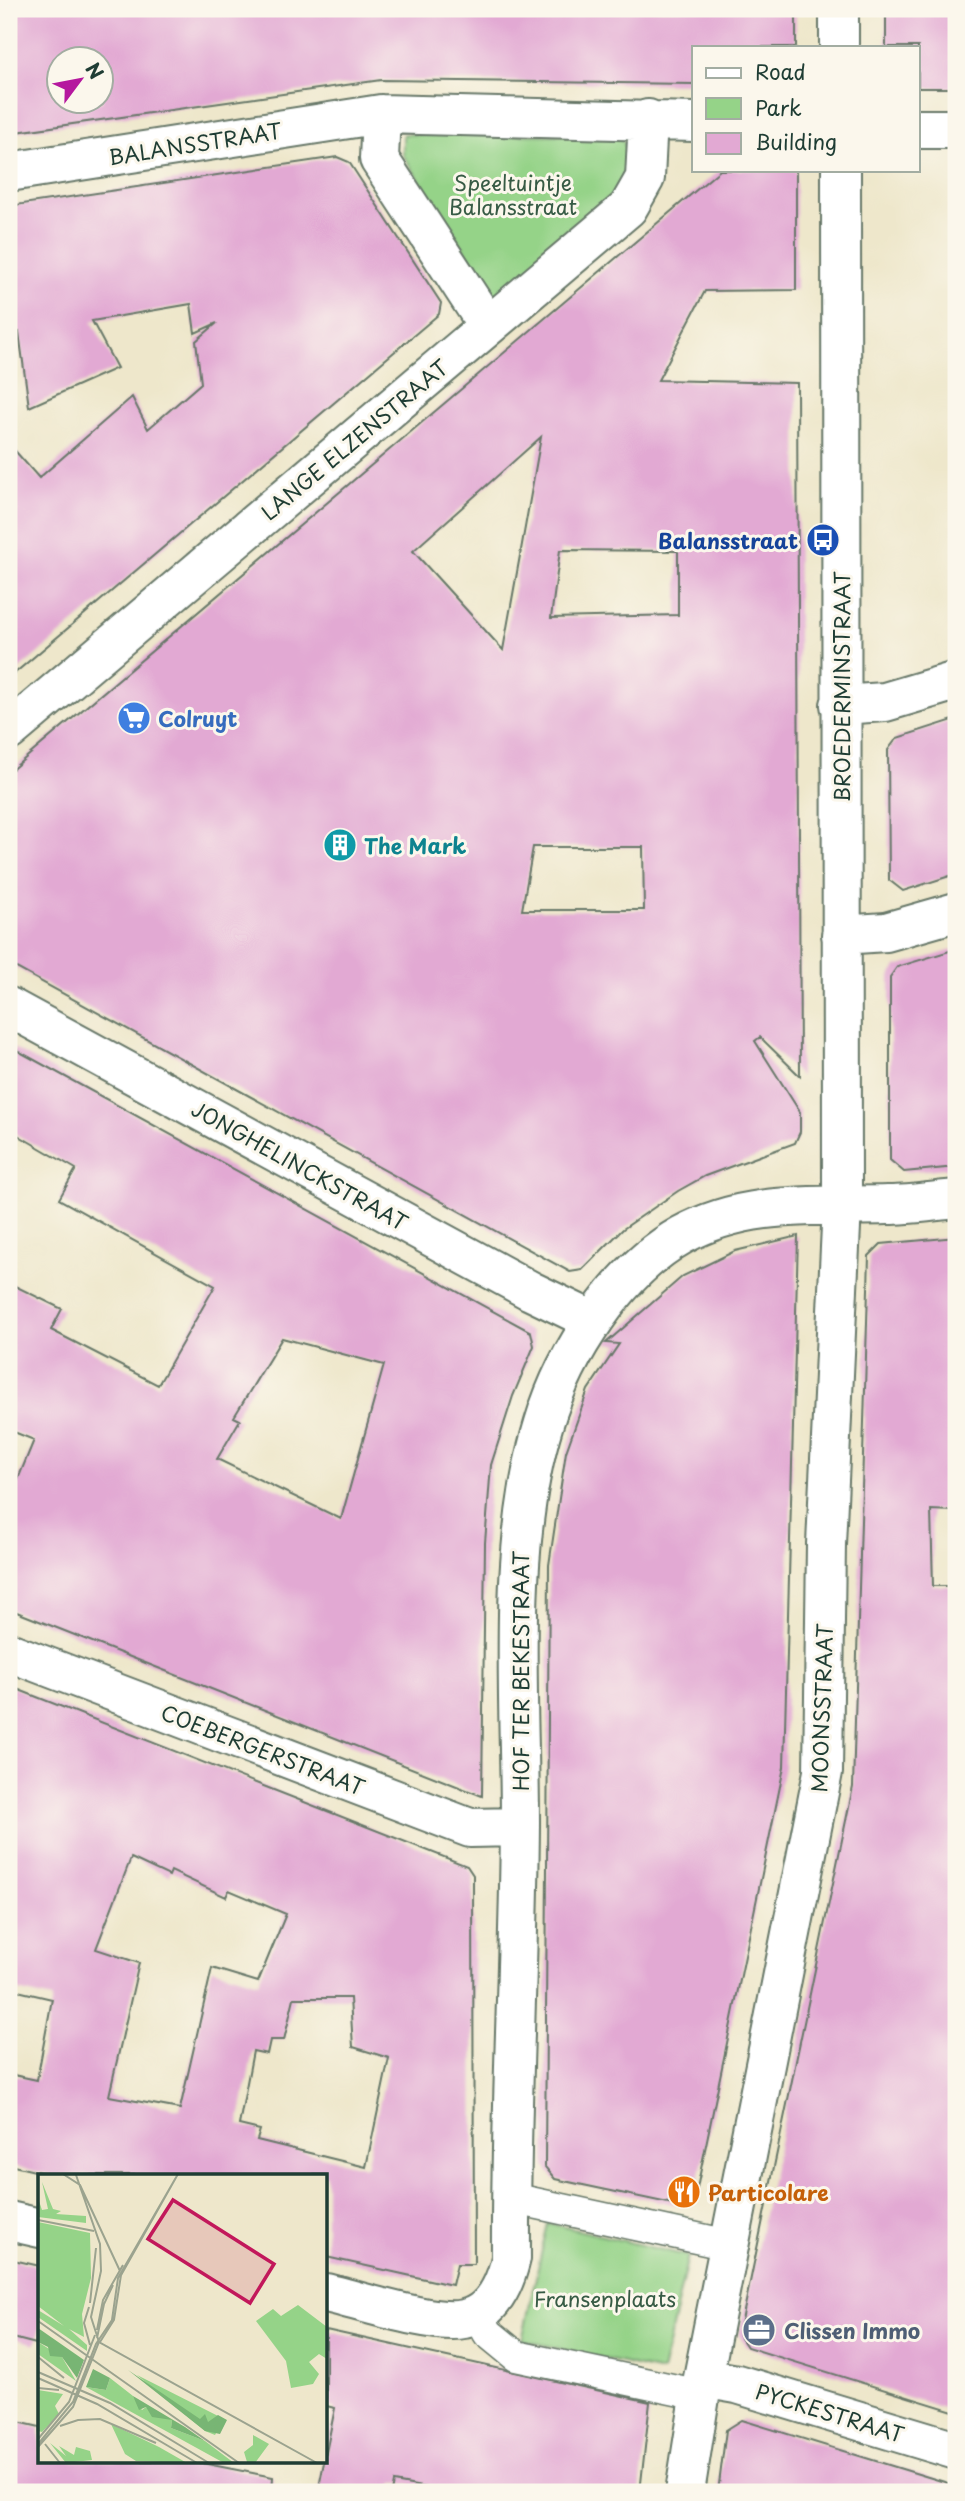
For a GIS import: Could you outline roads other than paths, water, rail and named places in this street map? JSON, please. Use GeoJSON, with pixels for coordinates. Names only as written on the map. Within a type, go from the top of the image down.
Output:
{"type":"FeatureCollection","features":[{"type":"Feature","properties":{"kind":"street"},"geometry":{"type":"LineString","coordinates":[[839,9],[839,46]]}},
{"type":"Feature","properties":{"kind":"street"},"geometry":{"type":"LineString","coordinates":[[381,114],[379,159],[488,326]]}},
{"type":"Feature","properties":{"kind":"street","name":"BALANSSTRAAT"},"geometry":{"type":"LineString","coordinates":[[9,172],[381,114],[692,122]]}},
{"type":"Feature","properties":{"kind":"street","name":"LANGE ELZENSTRAAT"},"geometry":{"type":"LineString","coordinates":[[9,731],[633,201],[645,178],[648,119]]}},
{"type":"Feature","properties":{"kind":"street"},"geometry":{"type":"LineString","coordinates":[[920,129],[956,129]]}},
{"type":"Feature","properties":{"kind":"street","name":"BROEDERMINSTRAAT"},"geometry":{"type":"LineString","coordinates":[[841,172],[842,1205]]}},
{"type":"Feature","properties":{"kind":"street"},"geometry":{"type":"LineString","coordinates":[[841,705],[885,702],[956,681]]}},
{"type":"Feature","properties":{"kind":"street"},"geometry":{"type":"LineString","coordinates":[[841,935],[886,932],[956,912]]}},
{"type":"Feature","properties":{"kind":"street","name":"JONGHELINCKSTRAAT"},"geometry":{"type":"LineString","coordinates":[[9,1007],[531,1291],[593,1321]]}},
{"type":"Feature","properties":{"kind":"street","name":"HOF TER BEKESTRAAT"},"geometry":{"type":"LineString","coordinates":[[477,2313],[496,2297],[511,2258],[520,1827],[520,1533],[544,1420],[593,1321],[642,1262],[680,1236],[715,1218],[754,1209],[890,1205],[956,1199]]}},
{"type":"Feature","properties":{"kind":"street","name":"MOONSSTRAAT"},"geometry":{"type":"LineString","coordinates":[[729,2245],[823,1772],[826,1544],[842,1205]]}},
{"type":"Feature","properties":{"kind":"street","name":"COEBERGERSTRAAT"},"geometry":{"type":"LineString","coordinates":[[9,1652],[470,1828],[520,1827]]}},
{"type":"Feature","properties":{"kind":"street"},"geometry":{"type":"LineString","coordinates":[[511,2198],[729,2245],[701,2387],[685,2492]]}},
{"type":"Feature","properties":{"kind":"street"},"geometry":{"type":"LineString","coordinates":[[9,2221],[38,2228]]}},
{"type":"Feature","properties":{"kind":"street"},"geometry":{"type":"LineString","coordinates":[[327,2293],[436,2319],[464,2319],[477,2313],[488,2333],[516,2356],[701,2387]]}},
{"type":"Feature","properties":{"kind":"street","name":"PYCKESTRAAT"},"geometry":{"type":"LineString","coordinates":[[701,2387],[737,2384],[956,2450]]}},
{"type":"Feature","properties":{"kind":"place","name":"Balansstraat"},"geometry":{"type":"Point","coordinates":[823,540]}},
{"type":"Feature","properties":{"kind":"place","name":"Colruyt"},"geometry":{"type":"Point","coordinates":[134,718]}},
{"type":"Feature","properties":{"kind":"place","name":"The Mark"},"geometry":{"type":"Point","coordinates":[340,845]}},
{"type":"Feature","properties":{"kind":"place","name":"Particolare"},"geometry":{"type":"Point","coordinates":[684,2192]}},
{"type":"Feature","properties":{"kind":"place","name":"Clissen Immo"},"geometry":{"type":"Point","coordinates":[759,2330]}},
{"type":"Feature","properties":{"kind":"park label","name":"Speeltuintje Balansstraat"},"geometry":{"type":"Point","coordinates":[513,194]}},
{"type":"Feature","properties":{"kind":"park label","name":"Fransenplaats"},"geometry":{"type":"Point","coordinates":[605,2298]}}]}
